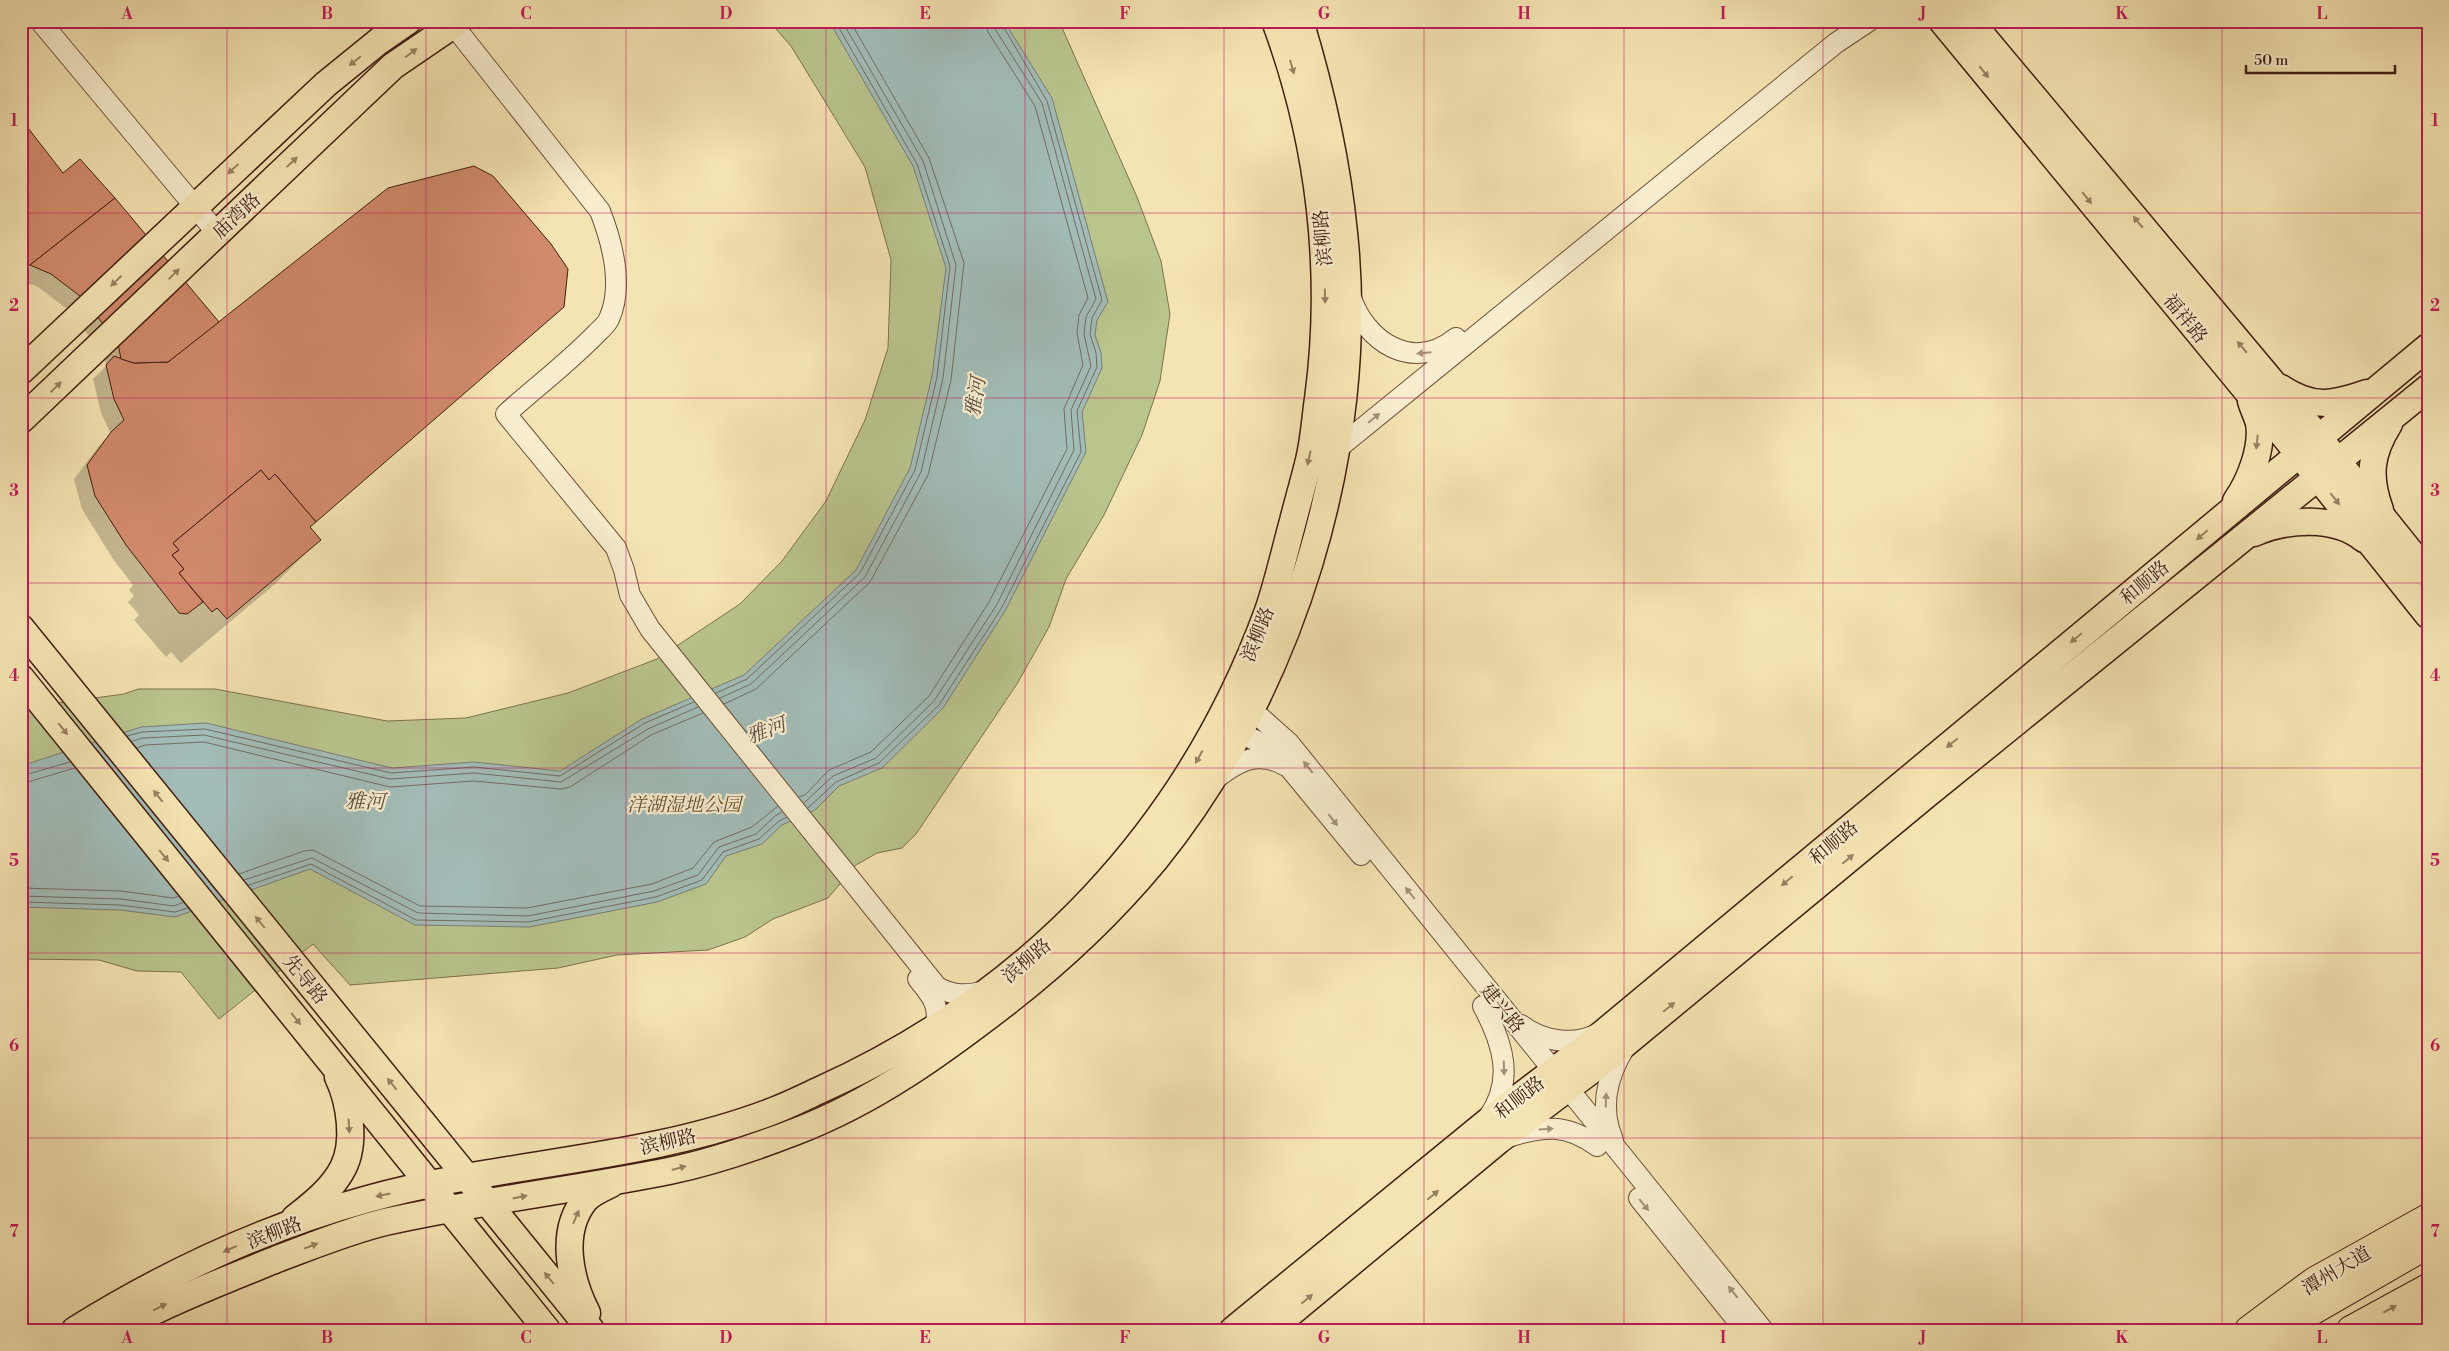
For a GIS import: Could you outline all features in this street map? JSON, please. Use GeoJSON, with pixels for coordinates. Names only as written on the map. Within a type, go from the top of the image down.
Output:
{"type":"FeatureCollection","features":[{"type":"Feature","properties":{"kind":"highway","name":"潭州大道"},"geometry":{"type":"LineString","coordinates":[[2249,1330],[2315,1281],[2428,1218]]}},
{"type":"Feature","properties":{"kind":"highway","name":"潭州大道"},"geometry":{"type":"LineString","coordinates":[[2279,1330],[2428,1244]]}},
{"type":"Feature","properties":{"kind":"highway"},"geometry":{"type":"LineString","coordinates":[[2352,1330],[2428,1288]]}},
{"type":"Feature","properties":{"kind":"highway"},"geometry":{"type":"LineString","coordinates":[[2411,1330],[2428,1321]]}},
{"type":"Feature","properties":{"kind":"main road","name":"庙湾路"},"geometry":{"type":"LineString","coordinates":[[21,371],[198,202],[326,84],[379,41],[408,21]]}},
{"type":"Feature","properties":{"kind":"main road","name":"滨柳路"},"geometry":{"type":"LineString","coordinates":[[117,1330],[163,1306],[223,1281],[325,1241],[381,1223],[674,1170],[799,1130],[845,1110],[929,1061],[1050,968],[1108,914],[1156,859],[1202,793],[1234,718],[1269,608],[1310,456],[1323,360],[1326,318],[1324,254],[1307,129],[1291,63],[1275,21]]}},
{"type":"Feature","properties":{"kind":"main road","name":"滨柳路"},"geometry":{"type":"LineString","coordinates":[[75,1330],[159,1282],[278,1229],[369,1198],[536,1165],[635,1149],[702,1133],[773,1111],[847,1078],[902,1050],[935,1029],[990,990],[1057,934],[1098,894],[1159,820],[1183,783],[1269,672],[1298,601],[1319,527],[1337,449],[1343,394],[1348,314],[1347,286],[1345,235],[1332,145],[1313,65],[1300,21]]}},
{"type":"Feature","properties":{"kind":"main road","name":"福祥路"},"geometry":{"type":"LineString","coordinates":[[1942,21],[1966,33],[2264,372],[2319,438],[2327,468],[2384,539],[2428,615]]}},
{"type":"Feature","properties":{"kind":"main road","name":"庙湾路"},"geometry":{"type":"LineString","coordinates":[[21,420],[393,66],[449,24]]}},
{"type":"Feature","properties":{"kind":"main road","name":"福祥路"},"geometry":{"type":"LineString","coordinates":[[1966,33],[2238,381],[2299,455],[2327,468]]}},
{"type":"Feature","properties":{"kind":"main road","name":"和顺路"},"geometry":{"type":"LineString","coordinates":[[1233,1330],[1554,1083],[1614,1024],[2428,347]]}},
{"type":"Feature","properties":{"kind":"main road"},"geometry":{"type":"LineString","coordinates":[[2264,372],[2292,395],[2309,402],[2328,403],[2348,399],[2369,392],[2389,380]]}},
{"type":"Feature","properties":{"kind":"main road"},"geometry":{"type":"LineString","coordinates":[[2223,517],[2240,494],[2252,470],[2257,445],[2259,423],[2251,401],[2238,381]]}},
{"type":"Feature","properties":{"kind":"main road","name":"和顺路"},"geometry":{"type":"LineString","coordinates":[[1554,1083],[1638,1033],[1926,795],[2428,388]]}},
{"type":"Feature","properties":{"kind":"main road"},"geometry":{"type":"LineString","coordinates":[[2242,538],[2261,530],[2302,522],[2346,528],[2384,539],[2380,511],[2373,489],[2372,471],[2380,439],[2397,413]]}},
{"type":"Feature","properties":{"kind":"main road","name":"福祥路"},"geometry":{"type":"LineString","coordinates":[[2384,539],[2428,574]]}},
{"type":"Feature","properties":{"kind":"main road","name":"先导路"},"geometry":{"type":"LineString","coordinates":[[21,628],[591,1330]]}},
{"type":"Feature","properties":{"kind":"main road","name":"先导路"},"geometry":{"type":"LineString","coordinates":[[27,684],[547,1330]]}},
{"type":"Feature","properties":{"kind":"main road"},"geometry":{"type":"LineString","coordinates":[[278,1229],[325,1192],[344,1168],[350,1143],[349,1117],[344,1090],[332,1063]]}},
{"type":"Feature","properties":{"kind":"main road"},"geometry":{"type":"LineString","coordinates":[[409,1106],[450,1144],[471,1157],[493,1163],[536,1165]]}},
{"type":"Feature","properties":{"kind":"main road","name":"和顺路"},"geometry":{"type":"LineString","coordinates":[[1270,1330],[1490,1134]]}},
{"type":"Feature","properties":{"kind":"main road"},"geometry":{"type":"LineString","coordinates":[[595,1330],[575,1281],[569,1259],[570,1233],[576,1214],[586,1199],[622,1179]]}},
{"type":"Feature","properties":{"kind":"main road"},"geometry":{"type":"LineString","coordinates":[[381,1223],[421,1222],[442,1228],[476,1250],[500,1271]]}},
{"type":"Feature","properties":{"kind":"main road","name":"潭州大道"},"geometry":{"type":"LineString","coordinates":[[2267,1330],[2366,1265],[2428,1231]]}},
{"type":"Feature","properties":{"kind":"main road"},"geometry":{"type":"LineString","coordinates":[[2388,1330],[2428,1308]]}},
{"type":"Feature","properties":{"kind":"street"},"geometry":{"type":"LineString","coordinates":[[40,21],[221,229]]}},
{"type":"Feature","properties":{"kind":"street"},"geometry":{"type":"LineString","coordinates":[[54,21],[198,202]]}},
{"type":"Feature","properties":{"kind":"street"},"geometry":{"type":"LineString","coordinates":[[1347,286],[1360,319],[1371,332],[1406,353],[1436,352],[1466,330],[1845,21]]}},
{"type":"Feature","properties":{"kind":"street"},"geometry":{"type":"LineString","coordinates":[[1337,449],[1836,43],[1869,21]]}},
{"type":"Feature","properties":{"kind":"street"},"geometry":{"type":"LineString","coordinates":[[1926,21],[1944,30],[1966,33]]}},
{"type":"Feature","properties":{"kind":"street"},"geometry":{"type":"LineString","coordinates":[[449,24],[593,214],[604,239],[608,266],[608,292],[602,315],[582,338],[495,413],[602,544],[612,561],[622,586],[650,628],[934,990],[938,1012],[935,1029]]}},
{"type":"Feature","properties":{"kind":"street"},"geometry":{"type":"LineString","coordinates":[[1269,672],[1267,682],[1268,702],[1280,730],[1289,742]]}},
{"type":"Feature","properties":{"kind":"street"},"geometry":{"type":"LineString","coordinates":[[1234,718],[1290,768],[1483,1006],[1554,1083],[1597,1146],[1745,1330]]}},
{"type":"Feature","properties":{"kind":"street","name":"建兴路"},"geometry":{"type":"LineString","coordinates":[[1234,718],[1262,718],[1289,742],[1505,1011],[1554,1083],[1626,1161],[1763,1330]]}},
{"type":"Feature","properties":{"kind":"street"},"geometry":{"type":"LineString","coordinates":[[1202,793],[1215,779],[1238,762],[1264,758],[1276,760],[1290,768]]}},
{"type":"Feature","properties":{"kind":"street"},"geometry":{"type":"LineString","coordinates":[[934,990],[960,995],[990,990]]}},
{"type":"Feature","properties":{"kind":"street"},"geometry":{"type":"LineString","coordinates":[[1483,1006],[1502,1046],[1505,1066],[1504,1082],[1490,1134],[1556,1129],[1581,1135],[1597,1146]]}},
{"type":"Feature","properties":{"kind":"street"},"geometry":{"type":"LineString","coordinates":[[1505,1011],[1531,1032],[1545,1038],[1561,1040],[1579,1040],[1595,1035],[1614,1024]]}},
{"type":"Feature","properties":{"kind":"street"},"geometry":{"type":"LineString","coordinates":[[1626,1161],[1612,1139],[1607,1123],[1606,1093],[1616,1061],[1638,1033]]}},
{"type":"Feature","properties":{"kind":"green space","name":"洋湖湿地公园"},"geometry":{"type":"Polygon","coordinates":[[[769,21],[1059,21],[1137,197],[1161,261],[1170,314],[1160,381],[1142,435],[1104,515],[1066,579],[1049,627],[1017,684],[916,834],[902,848],[877,853],[856,865],[828,898],[773,919],[745,937],[708,950],[617,955],[558,968],[350,985],[313,944],[219,1019],[181,972],[137,971],[99,960],[21,959],[21,708],[124,694],[138,689],[215,689],[387,721],[466,718],[568,693],[657,659],[740,604],[782,561],[826,501],[865,420],[888,348],[891,260],[865,167],[791,46],[769,21]]]}},
{"type":"Feature","properties":{"kind":"water","name":"雅河"},"geometry":{"type":"Polygon","coordinates":[[[829,21],[1004,21],[1052,98],[1108,302],[1097,320],[1095,335],[1101,353],[1102,368],[1082,412],[1086,452],[1005,611],[943,708],[882,768],[839,786],[815,810],[782,825],[762,844],[726,856],[706,884],[657,902],[529,927],[415,925],[310,869],[175,917],[120,910],[21,907],[21,766],[141,727],[206,723],[392,768],[474,762],[560,771],[642,719],[744,675],[856,570],[910,468],[932,376],[946,268],[913,166],[829,21]]]}},
{"type":"Feature","properties":{"kind":"building"},"geometry":{"type":"Polygon","coordinates":[[[21,119],[63,173],[80,159],[115,198],[30,265],[21,266],[21,119]]]}},
{"type":"Feature","properties":{"kind":"building"},"geometry":{"type":"Polygon","coordinates":[[[474,166],[493,176],[551,244],[568,269],[564,307],[316,522],[275,474],[269,480],[261,470],[173,543],[179,550],[172,555],[184,569],[179,573],[203,602],[187,614],[179,613],[126,545],[95,496],[87,465],[111,432],[124,420],[114,399],[106,365],[114,356],[134,363],[168,362],[388,188],[474,166]]]}},
{"type":"Feature","properties":{"kind":"building"},"geometry":{"type":"Polygon","coordinates":[[[115,198],[219,322],[168,362],[134,363],[121,359],[118,344],[84,299],[51,274],[30,265],[115,198]]]}},
{"type":"Feature","properties":{"kind":"building"},"geometry":{"type":"Polygon","coordinates":[[[261,470],[269,480],[275,474],[316,522],[310,527],[321,540],[227,619],[217,608],[212,612],[179,573],[184,569],[172,555],[179,550],[173,543],[261,470]]]}}]}
